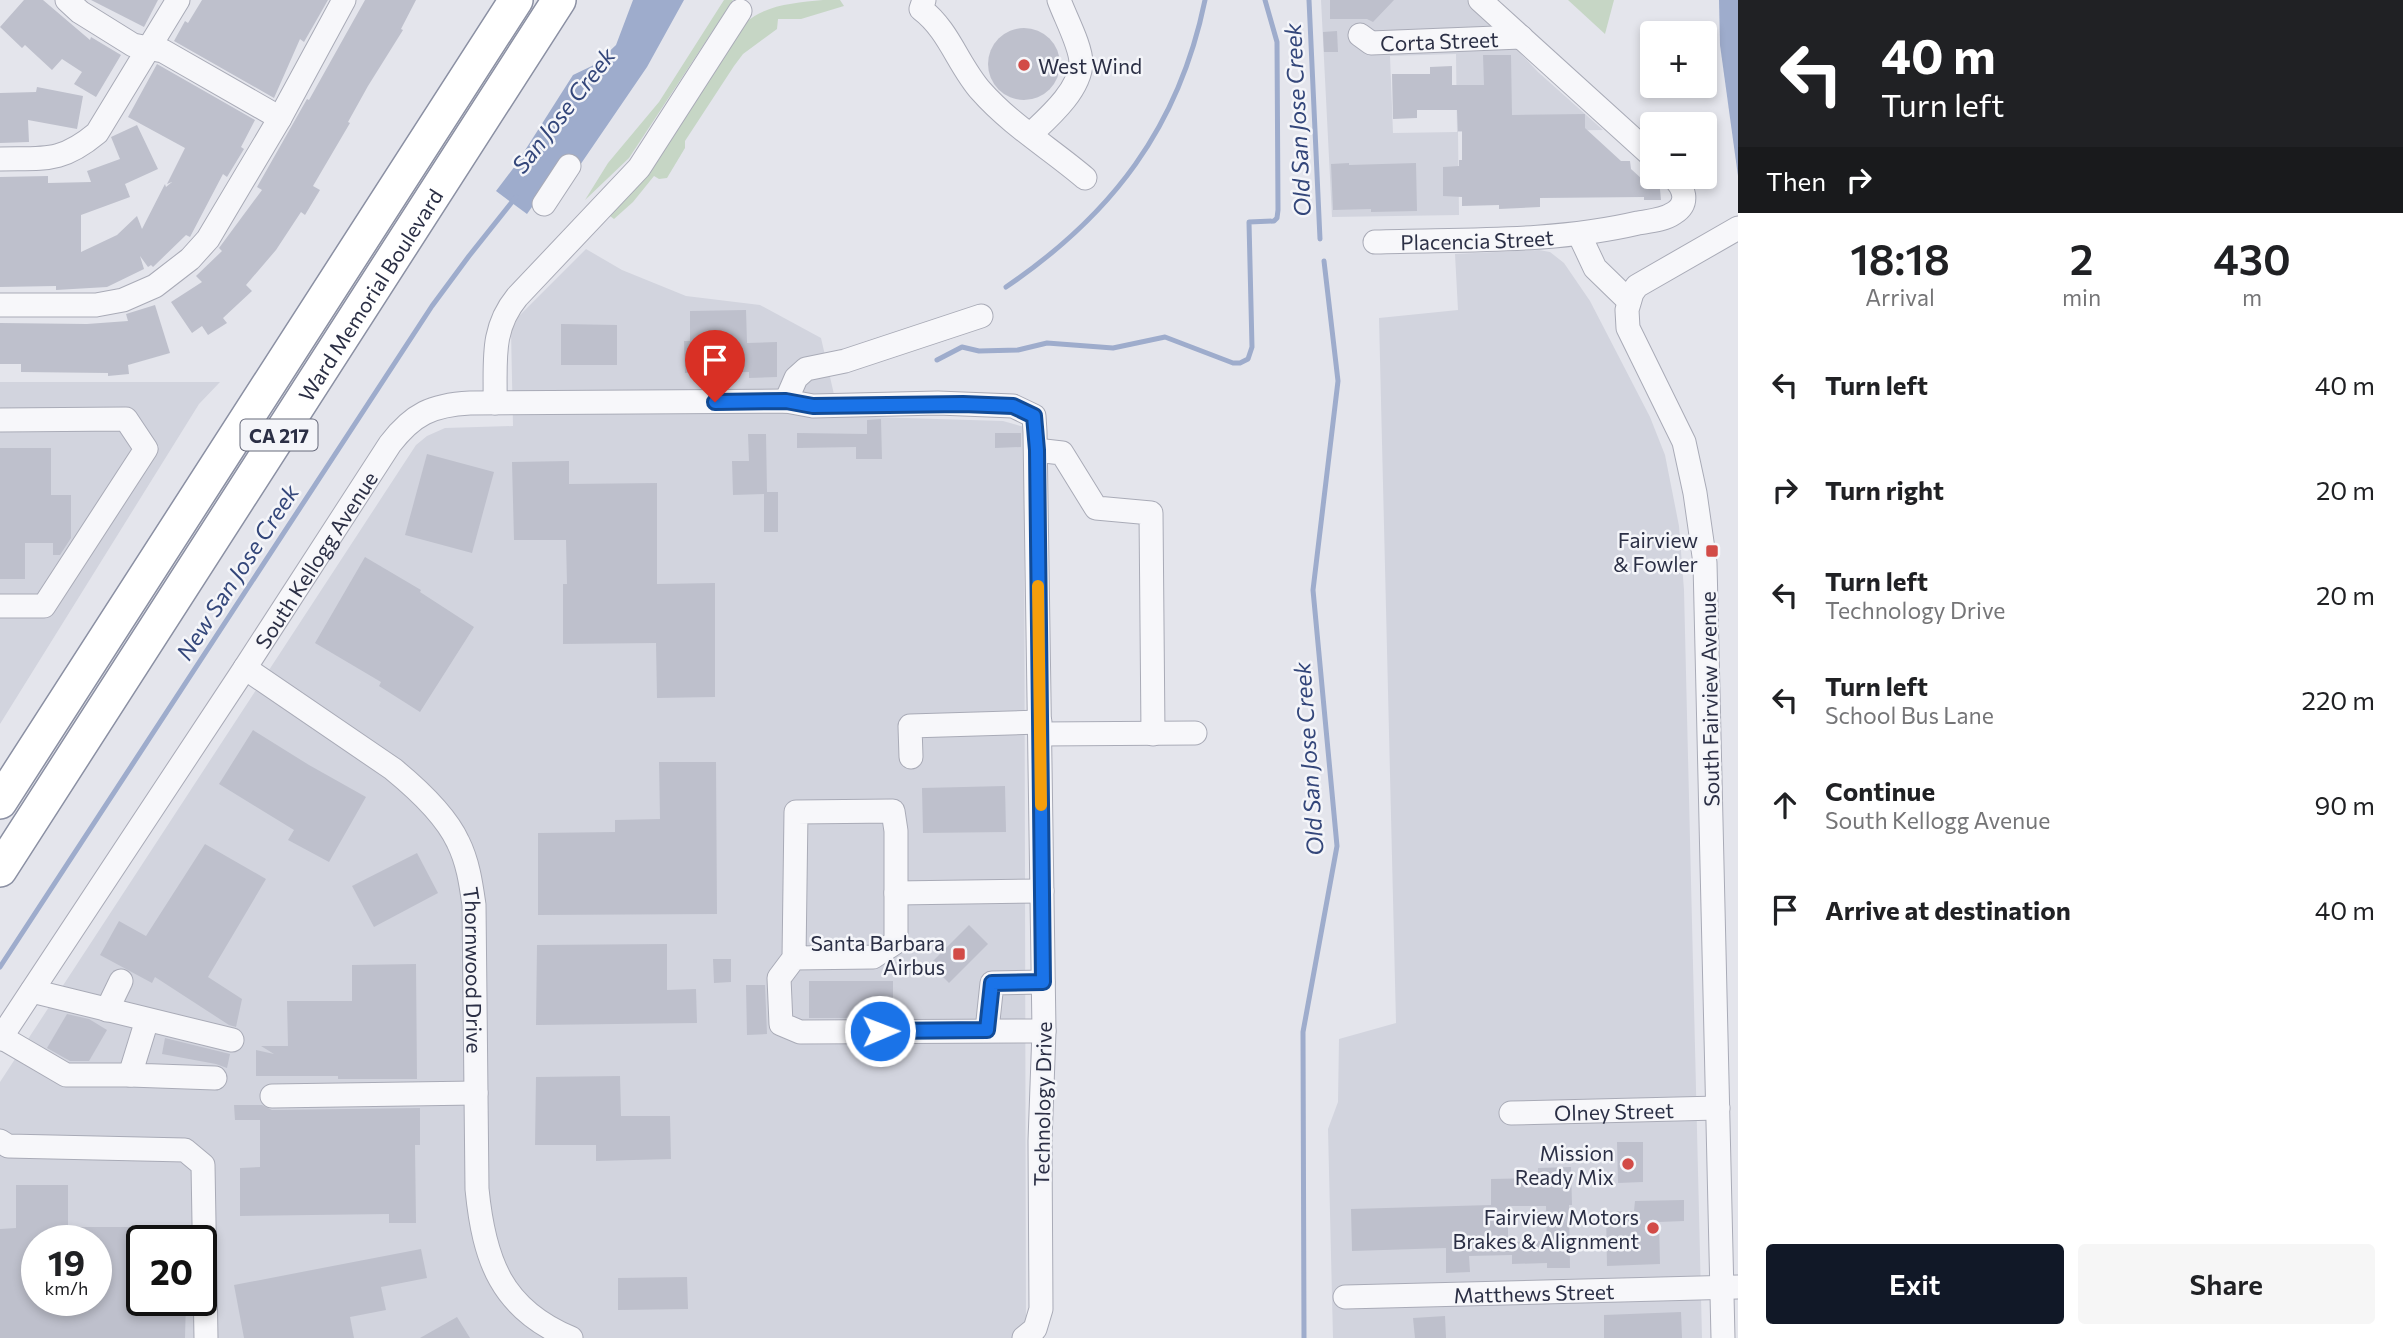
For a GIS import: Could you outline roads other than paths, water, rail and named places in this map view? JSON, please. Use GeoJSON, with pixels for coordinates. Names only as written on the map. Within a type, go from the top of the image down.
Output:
{"type":"FeatureCollection","features":[{"type":"Feature","properties":{"kind":"highway","name":"Ward Memorial Boulevard"},"geometry":{"type":"LineString","coordinates":[[0,802],[516,0]]}},
{"type":"Feature","properties":{"kind":"highway","name":"Ward Memorial Boulevard"},"geometry":{"type":"LineString","coordinates":[[0,870],[559,0]]}},
{"type":"Feature","properties":{"kind":"street"},"geometry":{"type":"LineString","coordinates":[[67,0],[80,12],[133,45],[163,51],[280,117]]}},
{"type":"Feature","properties":{"kind":"street"},"geometry":{"type":"LineString","coordinates":[[0,159],[61,156],[78,148],[97,133],[178,0]]}},
{"type":"Feature","properties":{"kind":"street"},"geometry":{"type":"LineString","coordinates":[[0,305],[96,305],[123,300],[163,280],[190,259],[208,239],[280,117],[344,0]]}},
{"type":"Feature","properties":{"kind":"street"},"geometry":{"type":"LineString","coordinates":[[925,0],[921,9],[937,22],[981,91],[1011,120],[1084,178]]}},
{"type":"Feature","properties":{"kind":"street"},"geometry":{"type":"LineString","coordinates":[[1031,134],[1061,104],[1080,69],[1080,57],[1059,0]]}},
{"type":"Feature","properties":{"kind":"street"},"geometry":{"type":"LineString","coordinates":[[1480,0],[1640,145]]}},
{"type":"Feature","properties":{"kind":"street"},"geometry":{"type":"LineString","coordinates":[[495,403],[497,337],[504,315],[517,297],[639,168],[740,11]]}},
{"type":"Feature","properties":{"kind":"street","name":"Corta Street"},"geometry":{"type":"LineString","coordinates":[[1360,35],[1371,43],[1521,37]]}},
{"type":"Feature","properties":{"kind":"street"},"geometry":{"type":"LineString","coordinates":[[544,204],[569,166]]}},
{"type":"Feature","properties":{"kind":"street"},"geometry":{"type":"LineString","coordinates":[[1683,189],[1681,206],[1674,213],[1651,221],[1579,234],[1595,268],[1629,301],[1632,293],[1644,281],[1734,231]]}},
{"type":"Feature","properties":{"kind":"street","name":"Placencia Street"},"geometry":{"type":"LineString","coordinates":[[1375,242],[1579,234]]}},
{"type":"Feature","properties":{"kind":"street","name":"South Fairview Avenue"},"geometry":{"type":"LineString","coordinates":[[1629,301],[1626,320],[1631,336],[1684,442],[1695,493],[1703,552],[1718,1108],[1730,1288],[1723,1338]]}},
{"type":"Feature","properties":{"kind":"street"},"geometry":{"type":"LineString","coordinates":[[786,401],[796,379],[806,369],[845,361],[981,316]]}},
{"type":"Feature","properties":{"kind":"street","name":"South Kellogg Avenue"},"geometry":{"type":"LineString","coordinates":[[0,1038],[398,433],[420,414],[440,406],[495,403],[786,401],[813,406],[938,403],[1001,405],[1013,406],[1034,416]]}},
{"type":"Feature","properties":{"kind":"street","name":"Technology Drive"},"geometry":{"type":"LineString","coordinates":[[1030,1334],[1041,1309],[1040,1141],[1044,1031],[1037,450],[1034,416]]}},
{"type":"Feature","properties":{"kind":"street"},"geometry":{"type":"LineString","coordinates":[[0,420],[126,419],[146,449],[44,606],[0,606]]}},
{"type":"Feature","properties":{"kind":"street"},"geometry":{"type":"LineString","coordinates":[[1037,450],[1062,453],[1096,508],[1152,513],[1153,734]]}},
{"type":"Feature","properties":{"kind":"street","name":"Thornwood Drive"},"geometry":{"type":"LineString","coordinates":[[245,668],[410,782],[458,841],[468,870],[474,905],[477,1189],[480,1217],[489,1256],[497,1276],[532,1315],[571,1338]]}},
{"type":"Feature","properties":{"kind":"street"},"geometry":{"type":"LineString","coordinates":[[911,757],[910,726],[1195,733]]}},
{"type":"Feature","properties":{"kind":"street"},"geometry":{"type":"LineString","coordinates":[[794,958],[873,957],[896,942],[893,811],[796,812],[794,958],[779,978],[781,1024],[800,1032],[1044,1031]]}},
{"type":"Feature","properties":{"kind":"street"},"geometry":{"type":"LineString","coordinates":[[896,893],[1042,891]]}},
{"type":"Feature","properties":{"kind":"street"},"geometry":{"type":"LineString","coordinates":[[107,1010],[121,981]]}},
{"type":"Feature","properties":{"kind":"street"},"geometry":{"type":"LineString","coordinates":[[987,1030],[992,983],[1043,982]]}},
{"type":"Feature","properties":{"kind":"street"},"geometry":{"type":"LineString","coordinates":[[32,991],[232,1040]]}},
{"type":"Feature","properties":{"kind":"street"},"geometry":{"type":"LineString","coordinates":[[130,1075],[147,1020]]}},
{"type":"Feature","properties":{"kind":"street"},"geometry":{"type":"LineString","coordinates":[[0,1038],[66,1074],[215,1078]]}},
{"type":"Feature","properties":{"kind":"street"},"geometry":{"type":"LineString","coordinates":[[272,1096],[476,1093]]}},
{"type":"Feature","properties":{"kind":"street","name":"Olney Street"},"geometry":{"type":"LineString","coordinates":[[1511,1113],[1718,1108]]}},
{"type":"Feature","properties":{"kind":"street"},"geometry":{"type":"LineString","coordinates":[[0,1141],[8,1146],[185,1150],[203,1165],[206,1338]]}},
{"type":"Feature","properties":{"kind":"street","name":"Matthews Street"},"geometry":{"type":"LineString","coordinates":[[1345,1297],[1730,1288]]}},
{"type":"Feature","properties":{"kind":"water","name":"San Jose Creek"},"geometry":{"type":"Polygon","coordinates":[[[633,0],[684,0],[647,67],[578,168],[544,190],[527,214],[496,191],[573,75],[596,64],[616,45],[633,0]]]}},
{"type":"Feature","properties":{"kind":"water"},"geometry":{"type":"Polygon","coordinates":[[[1719,0],[1738,0],[1738,176],[1720,45],[1719,0]]]}},
{"type":"Feature","properties":{"kind":"waterway"},"geometry":{"type":"LineString","coordinates":[[1006,287],[1078,230],[1109,198],[1135,164],[1159,128],[1178,88],[1205,0]]}},
{"type":"Feature","properties":{"kind":"waterway"},"geometry":{"type":"LineString","coordinates":[[937,360],[962,347],[979,351],[1018,350],[1047,343],[1113,348],[1165,337],[1233,363],[1248,359],[1252,347],[1249,222],[1274,221],[1278,210],[1277,42],[1265,0]]}},
{"type":"Feature","properties":{"kind":"waterway","name":"Old San Jose Creek"},"geometry":{"type":"LineString","coordinates":[[1309,0],[1320,239]]}},
{"type":"Feature","properties":{"kind":"waterway","name":"New San Jose Creek"},"geometry":{"type":"LineString","coordinates":[[0,967],[432,306],[516,197]]}},
{"type":"Feature","properties":{"kind":"waterway","name":"Old San Jose Creek"},"geometry":{"type":"LineString","coordinates":[[1304,1338],[1303,1032],[1337,846],[1313,590],[1338,381],[1324,261]]}},
{"type":"Feature","properties":{"kind":"place","name":"West Wind"},"geometry":{"type":"Point","coordinates":[1024,65]}},
{"type":"Feature","properties":{"kind":"place","name":"Fairview & Fowler"},"geometry":{"type":"Point","coordinates":[1712,551]}},
{"type":"Feature","properties":{"kind":"place","name":"Santa Barbara Airbus"},"geometry":{"type":"Point","coordinates":[959,954]}},
{"type":"Feature","properties":{"kind":"place","name":"Mission Ready Mix"},"geometry":{"type":"Point","coordinates":[1628,1164]}},
{"type":"Feature","properties":{"kind":"place","name":"Fairview Motors Brakes & Alignment"},"geometry":{"type":"Point","coordinates":[1653,1228]}}]}
